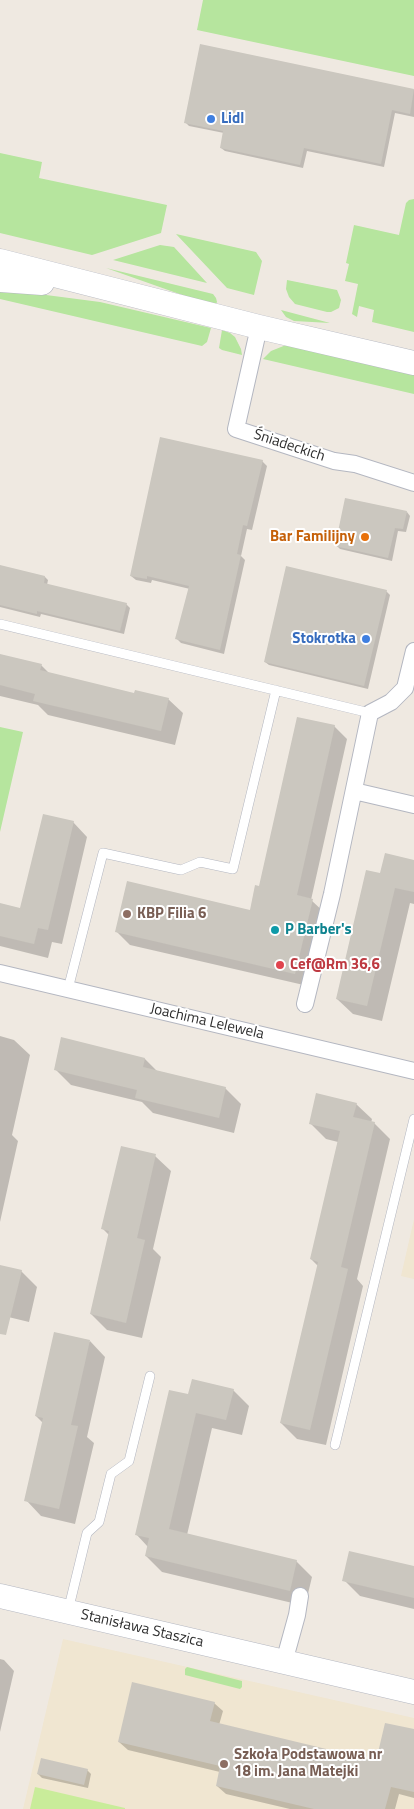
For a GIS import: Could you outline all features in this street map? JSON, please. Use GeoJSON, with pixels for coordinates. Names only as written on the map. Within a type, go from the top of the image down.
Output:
{"type":"FeatureCollection","features":[{"type":"Feature","properties":{"kind":"street"},"geometry":{"type":"LineString","coordinates":[[0,261],[259,327],[414,363]]}},
{"type":"Feature","properties":{"kind":"street"},"geometry":{"type":"LineString","coordinates":[[0,280],[111,289]]}},
{"type":"Feature","properties":{"kind":"street","name":"Śniadeckich"},"geometry":{"type":"LineString","coordinates":[[259,327],[236,429],[334,461],[355,464],[414,482]]}},
{"type":"Feature","properties":{"kind":"street"},"geometry":{"type":"LineString","coordinates":[[305,1004],[332,894],[370,714],[391,702],[405,688],[414,651]]}},
{"type":"Feature","properties":{"kind":"street"},"geometry":{"type":"LineString","coordinates":[[354,792],[414,805]]}},
{"type":"Feature","properties":{"kind":"street","name":"Joachima Lelewela"},"geometry":{"type":"LineString","coordinates":[[0,973],[414,1071]]}},
{"type":"Feature","properties":{"kind":"street","name":"Stanisława Staszica"},"geometry":{"type":"LineString","coordinates":[[0,1596],[414,1692]]}},
{"type":"Feature","properties":{"kind":"street"},"geometry":{"type":"LineString","coordinates":[[284,1662],[300,1596]]}},
{"type":"Feature","properties":{"kind":"lane"},"geometry":{"type":"LineString","coordinates":[[0,624],[370,714]]}},
{"type":"Feature","properties":{"kind":"lane"},"geometry":{"type":"LineString","coordinates":[[68,989],[103,853],[181,870],[200,862],[233,869],[276,690]]}},
{"type":"Feature","properties":{"kind":"lane"},"geometry":{"type":"LineString","coordinates":[[335,1445],[414,1119]]}},
{"type":"Feature","properties":{"kind":"lane"},"geometry":{"type":"LineString","coordinates":[[68,1612],[87,1533],[99,1522],[111,1474],[129,1461],[150,1376]]}},
{"type":"Feature","properties":{"kind":"shaded area"},"geometry":{"type":"Polygon","coordinates":[[[414,1219],[414,1279],[401,1276],[414,1219]]]}},
{"type":"Feature","properties":{"kind":"shaded area","name":"Szkoła Podstawowa nr 18 im. Jana Matejki"},"geometry":{"type":"Polygon","coordinates":[[[63,1639],[414,1718],[414,1809],[23,1809],[63,1639]]]}},
{"type":"Feature","properties":{"kind":"green space"},"geometry":{"type":"Polygon","coordinates":[[[203,0],[414,0],[414,76],[197,30],[203,0]]]}},
{"type":"Feature","properties":{"kind":"green space"},"geometry":{"type":"Polygon","coordinates":[[[0,153],[42,162],[39,178],[167,205],[161,233],[92,255],[0,233],[0,153]]]}},
{"type":"Feature","properties":{"kind":"green space"},"geometry":{"type":"Polygon","coordinates":[[[414,199],[414,332],[372,322],[374,310],[359,306],[357,317],[352,314],[358,284],[345,281],[349,264],[346,263],[354,225],[399,235],[406,203],[414,199]]]}},
{"type":"Feature","properties":{"kind":"green space"},"geometry":{"type":"Polygon","coordinates":[[[176,234],[256,252],[262,261],[254,295],[227,288],[176,234]]]}},
{"type":"Feature","properties":{"kind":"green space"},"geometry":{"type":"Polygon","coordinates":[[[160,245],[174,247],[207,283],[113,260],[160,245]]]}},
{"type":"Feature","properties":{"kind":"green space"},"geometry":{"type":"Polygon","coordinates":[[[106,268],[213,294],[217,302],[215,306],[106,268]]]}},
{"type":"Feature","properties":{"kind":"green space"},"geometry":{"type":"Polygon","coordinates":[[[287,280],[337,290],[341,300],[339,308],[327,312],[295,304],[289,297],[286,289],[287,280]]]}},
{"type":"Feature","properties":{"kind":"green space"},"geometry":{"type":"Polygon","coordinates":[[[0,289],[100,302],[211,328],[207,342],[202,346],[0,299],[0,289]]]}},
{"type":"Feature","properties":{"kind":"green space"},"geometry":{"type":"Polygon","coordinates":[[[281,310],[330,323],[294,321],[286,317],[281,310]]]}},
{"type":"Feature","properties":{"kind":"green space"},"geometry":{"type":"Polygon","coordinates":[[[222,330],[235,337],[242,355],[219,348],[222,330]]]}},
{"type":"Feature","properties":{"kind":"green space"},"geometry":{"type":"Polygon","coordinates":[[[286,345],[414,375],[414,394],[263,359],[271,351],[286,345]]]}},
{"type":"Feature","properties":{"kind":"green space"},"geometry":{"type":"Polygon","coordinates":[[[0,727],[23,732],[0,832],[0,727]]]}},
{"type":"Feature","properties":{"kind":"green space"},"geometry":{"type":"Polygon","coordinates":[[[187,1667],[242,1681],[242,1687],[240,1689],[185,1675],[187,1667]]]}},
{"type":"Feature","properties":{"kind":"green space"},"geometry":{"type":"Polygon","coordinates":[[[35,1787],[125,1808],[125,1809],[30,1809],[35,1787]]]}},
{"type":"Feature","properties":{"kind":"building"},"geometry":{"type":"Polygon","coordinates":[[[200,44],[414,89],[410,114],[392,110],[381,164],[304,148],[300,165],[220,148],[223,131],[184,123],[200,44]]]}},
{"type":"Feature","properties":{"kind":"building"},"geometry":{"type":"Polygon","coordinates":[[[160,437],[263,460],[247,526],[243,525],[237,554],[241,555],[220,650],[175,639],[189,586],[147,576],[147,579],[130,576],[160,437]]]}},
{"type":"Feature","properties":{"kind":"building"},"geometry":{"type":"Polygon","coordinates":[[[345,498],[407,511],[403,529],[395,528],[388,558],[335,546],[345,498]]]}},
{"type":"Feature","properties":{"kind":"building"},"geometry":{"type":"Polygon","coordinates":[[[0,565],[45,576],[44,583],[127,603],[120,631],[37,611],[37,614],[0,605],[0,565]]]}},
{"type":"Feature","properties":{"kind":"building"},"geometry":{"type":"Polygon","coordinates":[[[286,566],[387,590],[364,686],[264,662],[286,566]]]}},
{"type":"Feature","properties":{"kind":"building"},"geometry":{"type":"Polygon","coordinates":[[[0,654],[42,664],[40,670],[134,693],[135,690],[169,698],[161,731],[33,701],[35,694],[0,685],[0,654]]]}},
{"type":"Feature","properties":{"kind":"building"},"geometry":{"type":"Polygon","coordinates":[[[297,717],[335,725],[297,895],[313,899],[295,974],[115,932],[127,881],[250,910],[255,885],[259,886],[297,717]]]}},
{"type":"Feature","properties":{"kind":"building"},"geometry":{"type":"Polygon","coordinates":[[[43,814],[74,821],[48,930],[38,928],[34,944],[0,936],[0,903],[20,908],[43,814]]]}},
{"type":"Feature","properties":{"kind":"building"},"geometry":{"type":"Polygon","coordinates":[[[385,853],[414,860],[414,892],[395,888],[367,1006],[336,999],[366,870],[380,873],[385,853]]]}},
{"type":"Feature","properties":{"kind":"building"},"geometry":{"type":"Polygon","coordinates":[[[61,1037],[145,1058],[143,1067],[226,1087],[219,1118],[135,1098],[137,1090],[54,1070],[61,1037]]]}},
{"type":"Feature","properties":{"kind":"building"},"geometry":{"type":"Polygon","coordinates":[[[316,1093],[357,1103],[353,1117],[375,1122],[341,1267],[348,1269],[310,1430],[280,1423],[318,1262],[310,1259],[340,1131],[309,1124],[316,1093]]]}},
{"type":"Feature","properties":{"kind":"building"},"geometry":{"type":"Polygon","coordinates":[[[121,1146],[156,1154],[137,1238],[145,1240],[126,1323],[90,1314],[109,1231],[101,1229],[121,1146]]]}},
{"type":"Feature","properties":{"kind":"building"},"geometry":{"type":"Polygon","coordinates":[[[0,1265],[22,1270],[6,1335],[0,1334],[0,1265]]]}},
{"type":"Feature","properties":{"kind":"building"},"geometry":{"type":"Polygon","coordinates":[[[54,1332],[90,1340],[71,1425],[78,1426],[59,1509],[24,1501],[43,1418],[35,1416],[54,1332]]]}},
{"type":"Feature","properties":{"kind":"building"},"geometry":{"type":"Polygon","coordinates":[[[192,1379],[234,1389],[226,1420],[196,1413],[169,1529],[297,1560],[290,1591],[145,1556],[149,1538],[135,1535],[169,1390],[188,1394],[192,1379]]]}},
{"type":"Feature","properties":{"kind":"building"},"geometry":{"type":"Polygon","coordinates":[[[349,1551],[414,1566],[414,1598],[342,1581],[349,1551]]]}},
{"type":"Feature","properties":{"kind":"building"},"geometry":{"type":"Polygon","coordinates":[[[132,1682],[215,1702],[210,1721],[376,1761],[385,1723],[414,1729],[414,1792],[391,1787],[385,1809],[314,1809],[216,1786],[220,1766],[118,1742],[132,1682]]]}},
{"type":"Feature","properties":{"kind":"building"},"geometry":{"type":"Polygon","coordinates":[[[41,1758],[88,1769],[84,1785],[37,1774],[41,1758]]]}},
{"type":"Feature","properties":{"kind":"place","name":"Lidl"},"geometry":{"type":"Point","coordinates":[211,119]}},
{"type":"Feature","properties":{"kind":"place","name":"Bar Familijny"},"geometry":{"type":"Point","coordinates":[365,537]}},
{"type":"Feature","properties":{"kind":"place","name":"Stokrotka"},"geometry":{"type":"Point","coordinates":[366,639]}},
{"type":"Feature","properties":{"kind":"place","name":"KBP Filia 6"},"geometry":{"type":"Point","coordinates":[127,914]}},
{"type":"Feature","properties":{"kind":"place","name":"P Barber's"},"geometry":{"type":"Point","coordinates":[275,930]}},
{"type":"Feature","properties":{"kind":"place","name":"Cef@Rm 36,6"},"geometry":{"type":"Point","coordinates":[280,965]}},
{"type":"Feature","properties":{"kind":"place","name":"Szkoła Podstawowa nr 18 im. Jana Matejki"},"geometry":{"type":"Point","coordinates":[224,1764]}}]}
